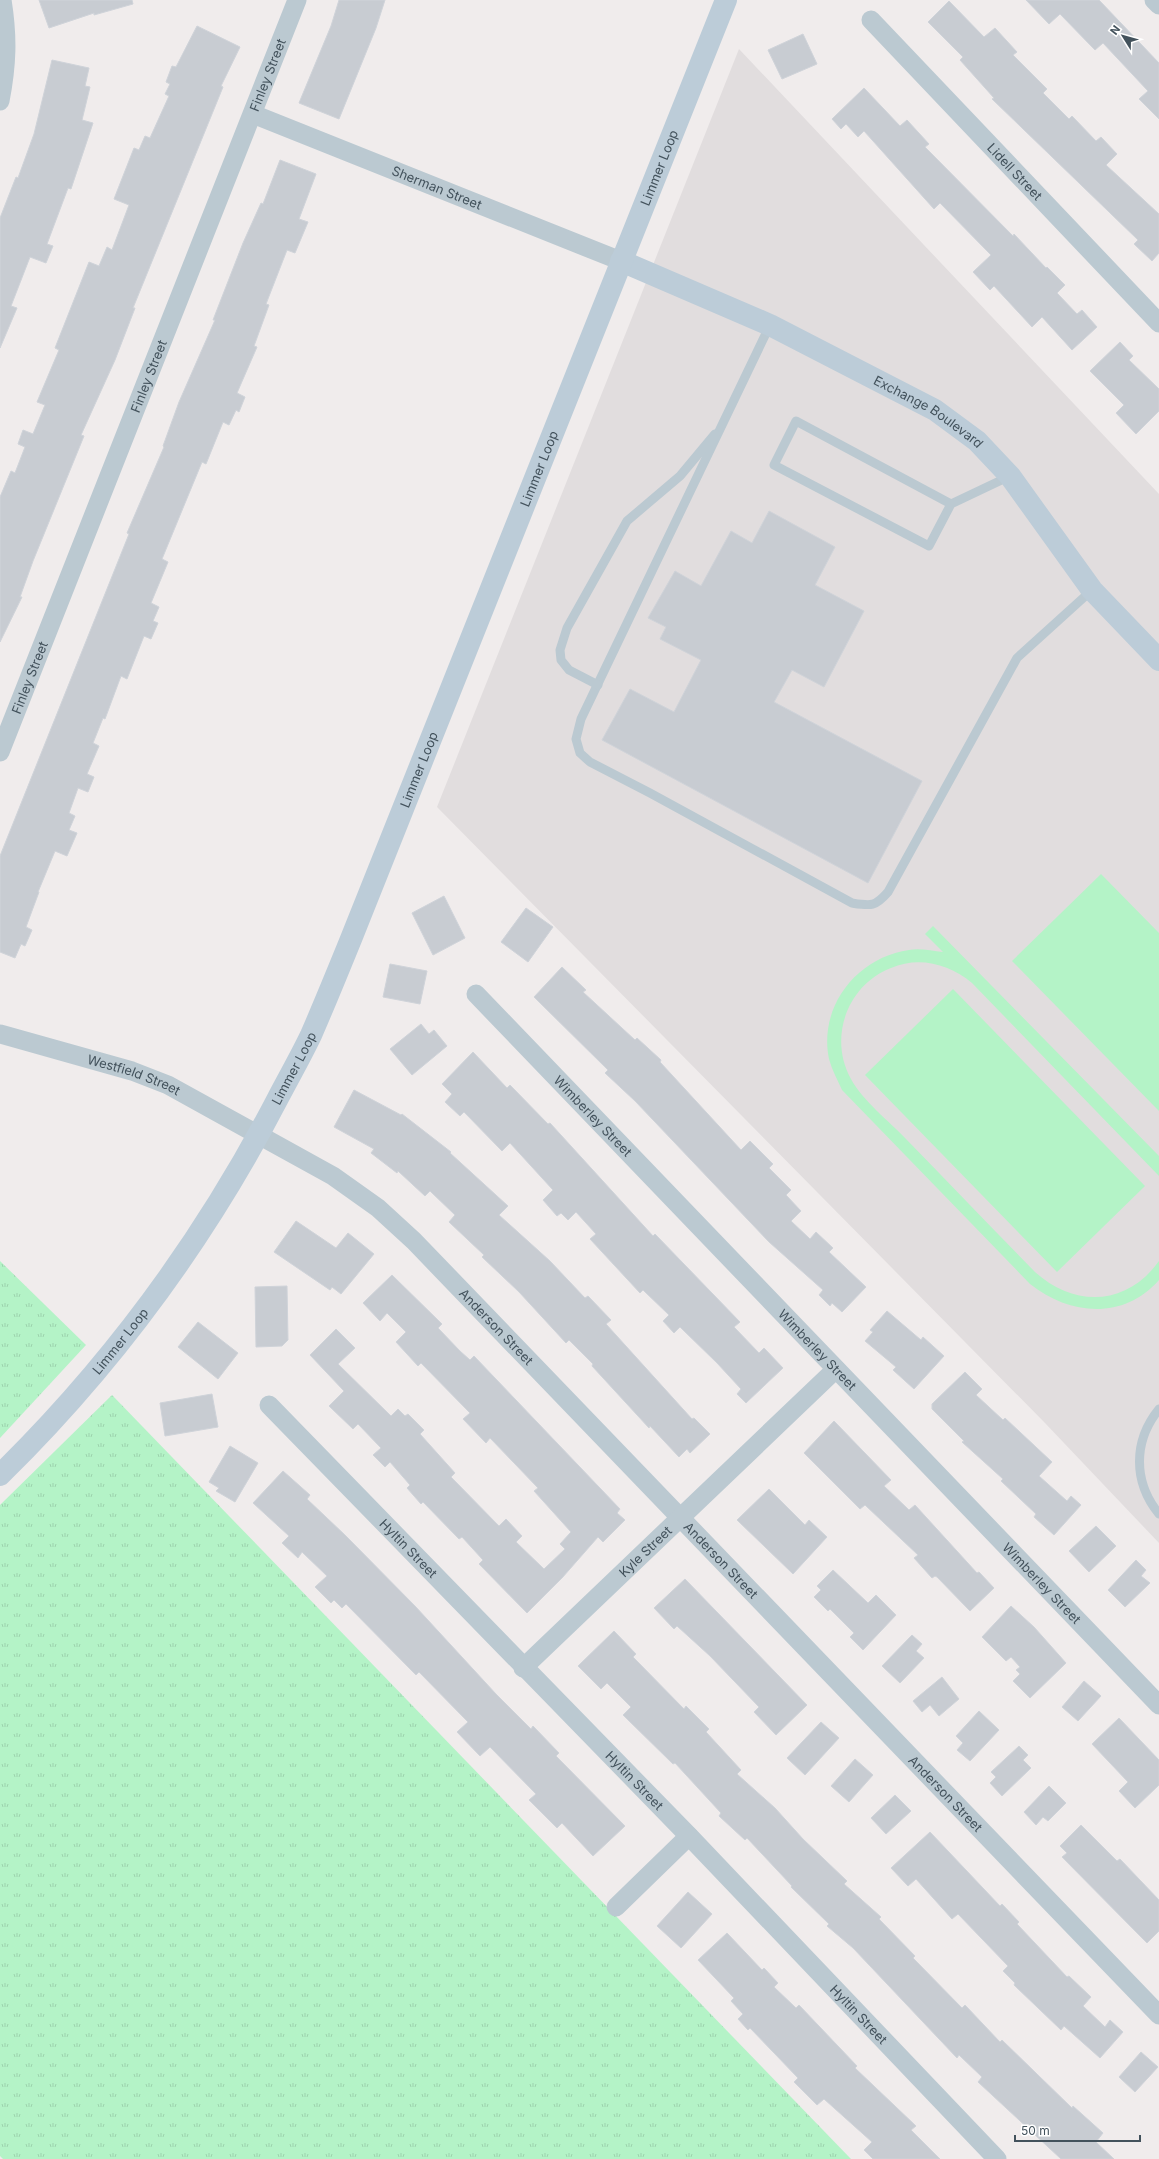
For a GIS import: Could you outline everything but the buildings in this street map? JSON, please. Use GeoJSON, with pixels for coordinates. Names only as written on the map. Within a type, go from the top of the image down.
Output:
{"type":"FeatureCollection","features":[{"type":"Feature","properties":{"kind":"street"},"geometry":{"type":"LineString","coordinates":[[0,101],[6,71],[8,46],[2,0]]}},
{"type":"Feature","properties":{"kind":"street","name":"Finley Street"},"geometry":{"type":"LineString","coordinates":[[0,752],[297,0]]}},
{"type":"Feature","properties":{"kind":"street","name":"Limmer Loop"},"geometry":{"type":"LineString","coordinates":[[0,1475],[36,1440],[90,1378],[165,1283],[217,1207],[259,1135],[310,1036],[351,939],[726,0]]}},
{"type":"Feature","properties":{"kind":"street"},"geometry":{"type":"LineString","coordinates":[[1154,0],[1159,5]]}},
{"type":"Feature","properties":{"kind":"street","name":"Lidell Street"},"geometry":{"type":"LineString","coordinates":[[871,20],[1159,323]]}},
{"type":"Feature","properties":{"kind":"street","name":"Sherman Street"},"geometry":{"type":"LineString","coordinates":[[253,114],[621,261]]}},
{"type":"Feature","properties":{"kind":"street","name":"Exchange Boulevard"},"geometry":{"type":"LineString","coordinates":[[621,261],[770,325],[935,410],[977,441],[1010,476],[1092,590],[1159,660]]}},
{"type":"Feature","properties":{"kind":"street","name":"Wimberley Street"},"geometry":{"type":"LineString","coordinates":[[476,994],[1159,1705]]}},
{"type":"Feature","properties":{"kind":"street","name":"Westfield Street"},"geometry":{"type":"LineString","coordinates":[[0,1034],[132,1070],[168,1085],[259,1135]]}},
{"type":"Feature","properties":{"kind":"street","name":"Anderson Street"},"geometry":{"type":"LineString","coordinates":[[259,1135],[333,1176],[378,1208],[414,1241],[1159,2015]]}},
{"type":"Feature","properties":{"kind":"street","name":"Kyle Street"},"geometry":{"type":"LineString","coordinates":[[523,1668],[836,1369]]}},
{"type":"Feature","properties":{"kind":"street","name":"Hyltin Street"},"geometry":{"type":"LineString","coordinates":[[269,1405],[523,1668],[689,1836],[997,2159]]}},
{"type":"Feature","properties":{"kind":"street"},"geometry":{"type":"LineString","coordinates":[[616,1907],[689,1836]]}},
{"type":"Feature","properties":{"kind":"lane"},"geometry":{"type":"LineString","coordinates":[[770,325],[581,718],[576,739],[580,753],[590,762],[852,903],[870,906],[879,902],[888,892],[1017,658],[1092,590]]}},
{"type":"Feature","properties":{"kind":"lane"},"geometry":{"type":"LineString","coordinates":[[951,504],[796,421],[774,465],[929,546],[951,504],[1010,476]]}},
{"type":"Feature","properties":{"kind":"lane"},"geometry":{"type":"LineString","coordinates":[[598,685],[569,670],[561,660],[560,650],[567,628],[627,521],[680,476],[720,428]]}},
{"type":"Feature","properties":{"kind":"lane"},"geometry":{"type":"LineString","coordinates":[[1159,1409],[1151,1419],[1142,1442],[1139,1468],[1144,1490],[1159,1514]]}},
{"type":"Feature","properties":{"kind":"shaded area"},"geometry":{"type":"Polygon","coordinates":[[[739,49],[1159,494],[1159,1543],[1045,1423],[437,807],[739,49]]]}},
{"type":"Feature","properties":{"kind":"green space"},"geometry":{"type":"Polygon","coordinates":[[[1101,874],[1159,933],[1159,1111],[1012,961],[1101,874]]]}},
{"type":"Feature","properties":{"kind":"green space"},"geometry":{"type":"Polygon","coordinates":[[[933,926],[1159,1156],[1159,1176],[972,983],[963,976],[944,967],[923,962],[902,964],[876,976],[863,987],[853,1000],[846,1014],[842,1030],[841,1047],[844,1063],[851,1079],[862,1095],[1035,1272],[1050,1284],[1067,1292],[1083,1296],[1100,1297],[1116,1294],[1132,1287],[1146,1276],[1159,1261],[1159,1280],[1145,1293],[1129,1302],[1113,1307],[1096,1309],[1078,1307],[1062,1302],[1045,1294],[1030,1284],[842,1090],[829,1059],[827,1039],[830,1021],[836,1003],[846,987],[858,974],[873,963],[890,955],[913,949],[943,952],[925,934],[933,926]]]}},
{"type":"Feature","properties":{"kind":"green space"},"geometry":{"type":"Polygon","coordinates":[[[953,989],[1145,1186],[1057,1272],[865,1075],[953,989]]]}},
{"type":"Feature","properties":{"kind":"green space"},"geometry":{"type":"Polygon","coordinates":[[[0,1261],[86,1345],[0,1438],[0,1261]]]}},
{"type":"Feature","properties":{"kind":"green space"},"geometry":{"type":"Polygon","coordinates":[[[112,1395],[851,2159],[3,2159],[0,2156],[0,1505],[112,1395]]]}}]}
